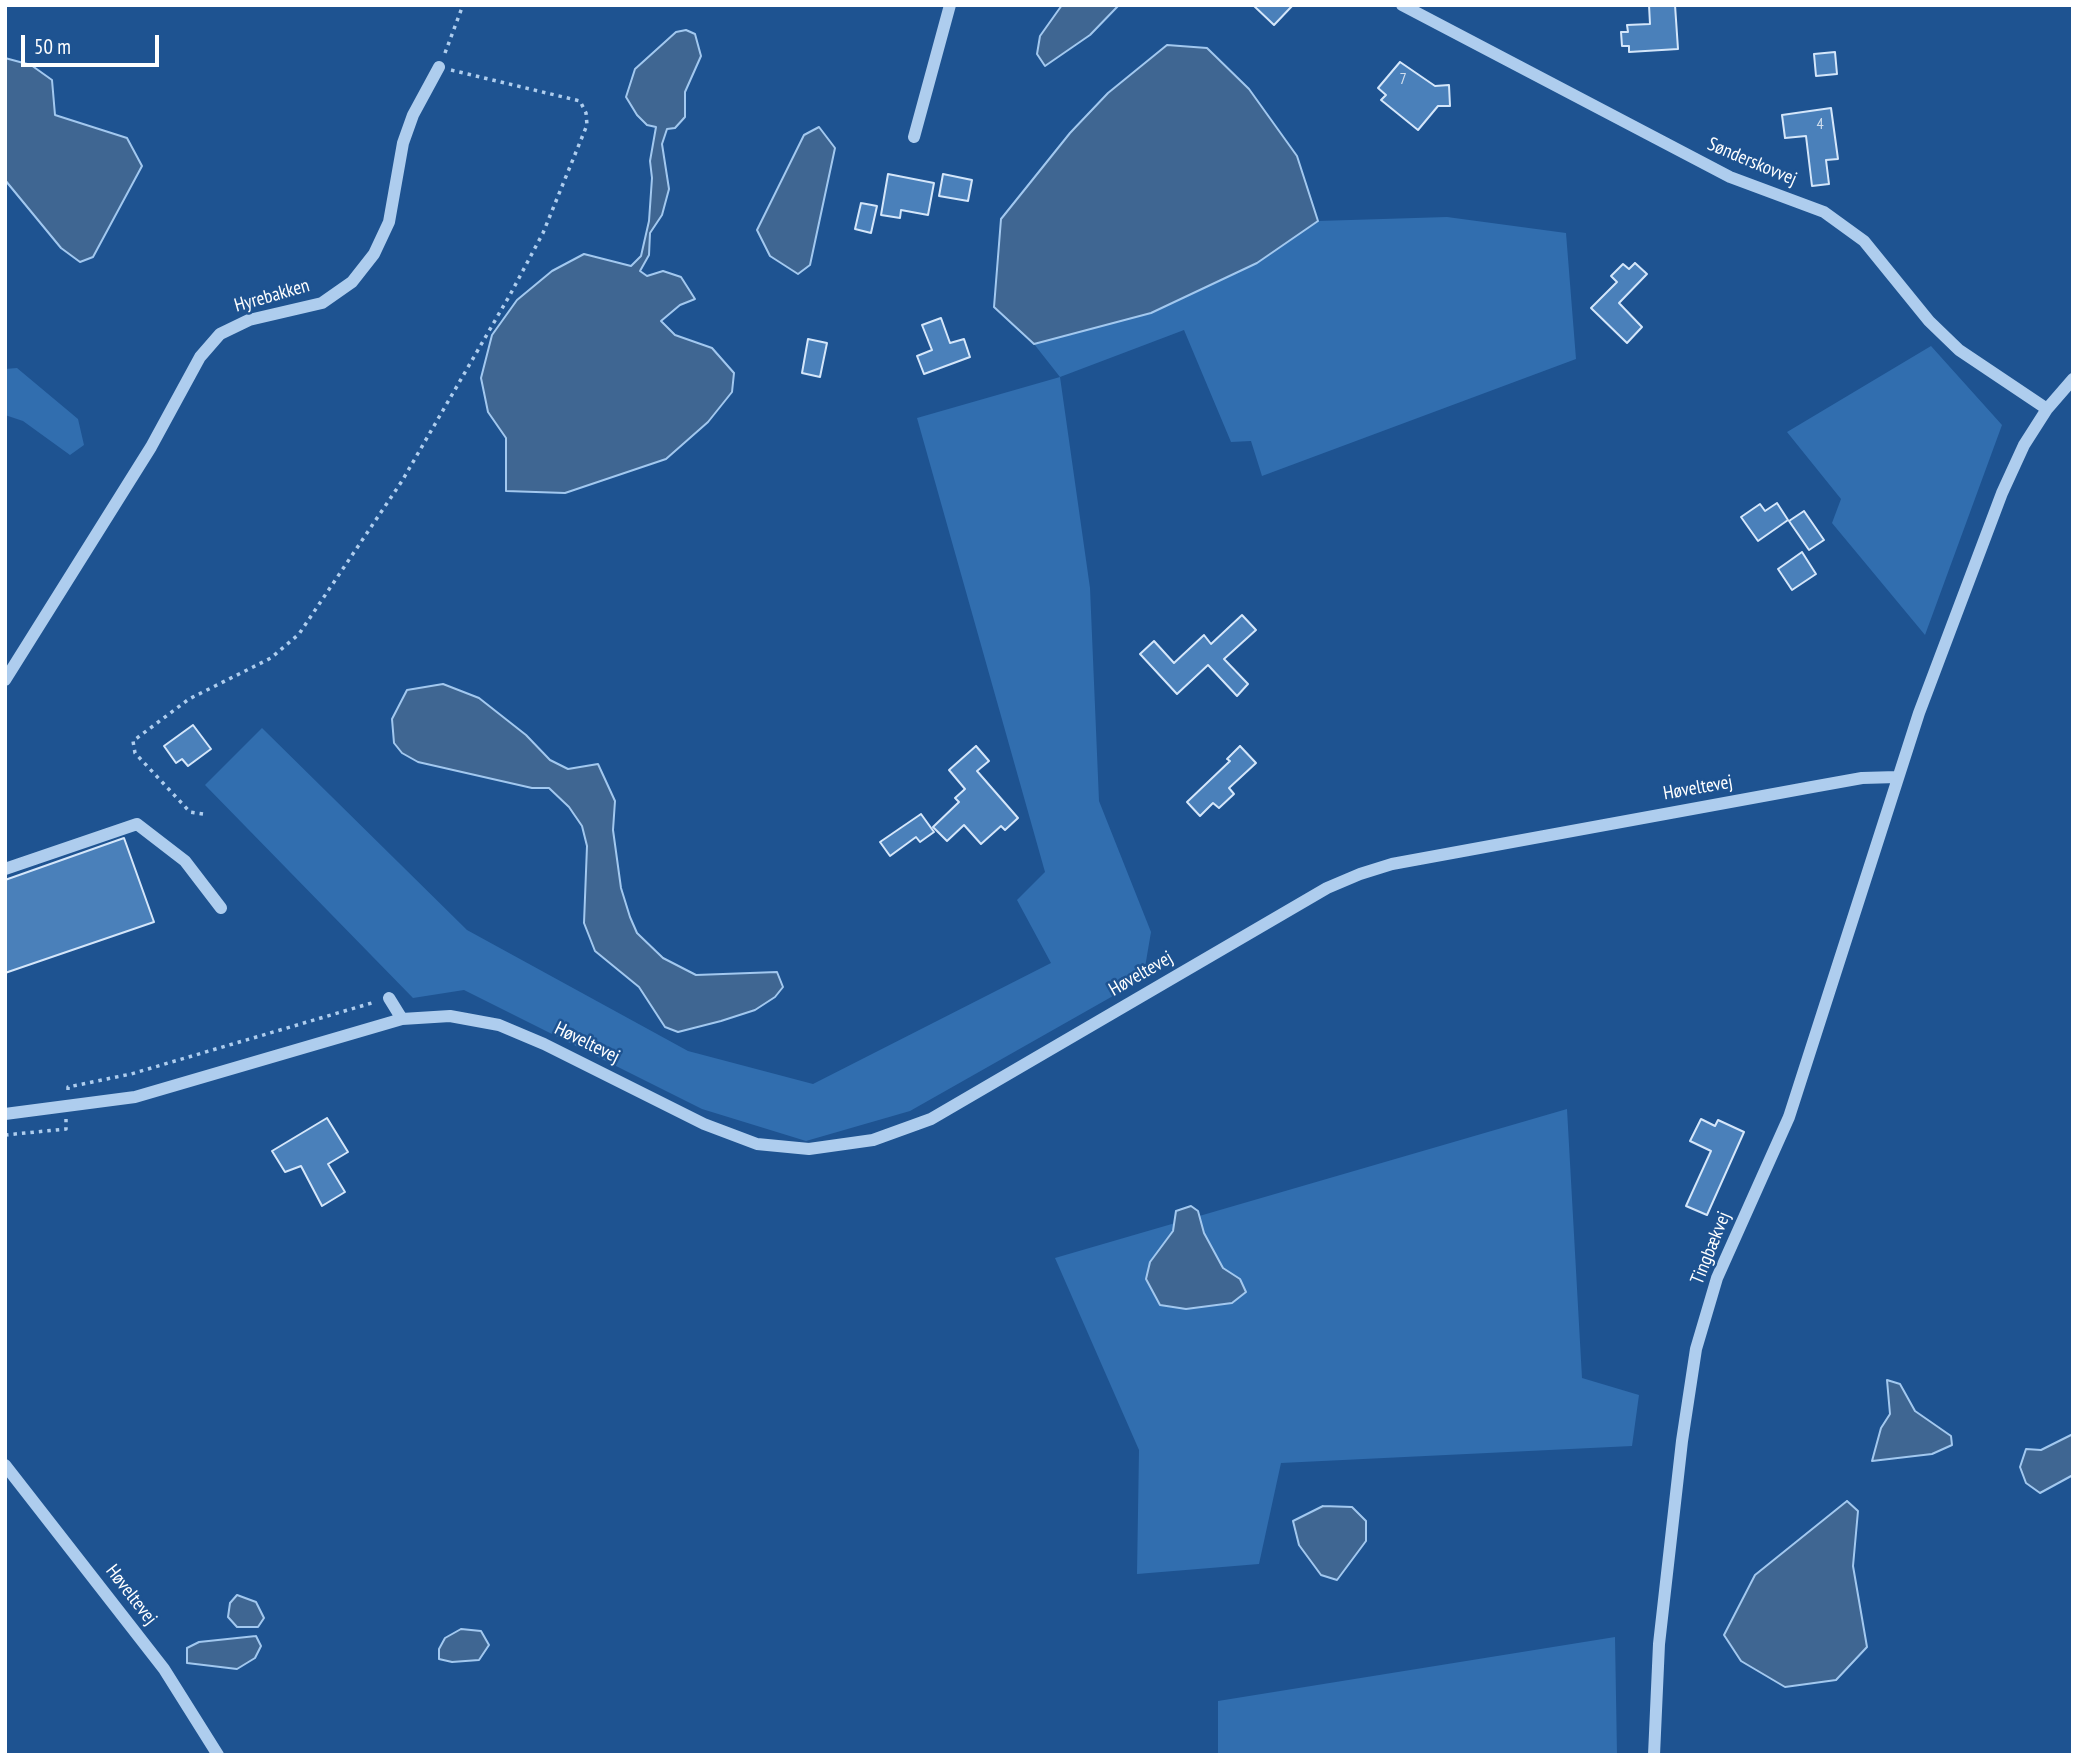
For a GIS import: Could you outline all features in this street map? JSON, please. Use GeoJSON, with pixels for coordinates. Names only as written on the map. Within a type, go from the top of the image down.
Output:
{"type":"FeatureCollection","features":[{"type":"Feature","properties":{"kind":"street"},"geometry":{"type":"LineString","coordinates":[[914,137],[950,5]]}},
{"type":"Feature","properties":{"kind":"street","name":"Sønderskovvej"},"geometry":{"type":"LineString","coordinates":[[1402,5],[1730,177],[1824,212],[1864,241],[1929,321],[1959,351],[2047,409]]}},
{"type":"Feature","properties":{"kind":"street","name":"Hyrebakken"},"geometry":{"type":"LineString","coordinates":[[5,680],[151,447],[200,357],[220,334],[249,320],[322,303],[352,282],[374,254],[389,222],[403,143],[412,115],[439,67]]}},
{"type":"Feature","properties":{"kind":"street"},"geometry":{"type":"LineString","coordinates":[[1897,777],[2002,493],[2024,445],[2047,409],[2073,379]]}},
{"type":"Feature","properties":{"kind":"street","name":"Høveltevej"},"geometry":{"type":"LineString","coordinates":[[5,1114],[135,1097],[402,1019],[450,1016],[499,1025],[591,1066],[704,1124],[757,1144],[810,1149],[873,1140],[931,1119],[1327,888],[1360,874],[1392,864],[1861,778],[1897,777]]}},
{"type":"Feature","properties":{"kind":"street","name":"Tingbækvej"},"geometry":{"type":"LineString","coordinates":[[1654,1755],[1659,1644],[1682,1441],[1696,1349],[1717,1278],[1789,1117],[1897,777]]}},
{"type":"Feature","properties":{"kind":"street"},"geometry":{"type":"LineString","coordinates":[[5,869],[137,824],[185,860],[221,908]]}},
{"type":"Feature","properties":{"kind":"street"},"geometry":{"type":"LineString","coordinates":[[389,998],[402,1019]]}},
{"type":"Feature","properties":{"kind":"street","name":"Høveltevej"},"geometry":{"type":"LineString","coordinates":[[5,1465],[163,1669],[218,1755]]}},
{"type":"Feature","properties":{"kind":"path"},"geometry":{"type":"LineString","coordinates":[[203,814],[190,812],[135,752],[133,741],[189,699],[271,658],[299,634],[402,481],[511,293],[543,233],[587,125],[586,113],[580,101],[439,67],[463,5]]}},
{"type":"Feature","properties":{"kind":"path"},"geometry":{"type":"LineString","coordinates":[[5,1135],[66,1129],[68,1087],[131,1074],[389,998]]}},
{"type":"Feature","properties":{"kind":"shaded area"},"geometry":{"type":"Polygon","coordinates":[[[1062,5],[1119,5],[1090,35],[1045,66],[1037,54],[1040,36],[1062,5]]]}},
{"type":"Feature","properties":{"kind":"shaded area"},"geometry":{"type":"Polygon","coordinates":[[[686,30],[695,34],[701,56],[685,92],[685,117],[675,128],[667,129],[662,144],[669,189],[662,215],[650,233],[649,255],[640,271],[647,276],[663,271],[681,277],[695,299],[680,305],[661,321],[675,335],[712,348],[734,373],[732,392],[708,422],[666,459],[565,493],[506,491],[506,438],[488,412],[481,378],[492,335],[517,300],[552,271],[584,254],[631,266],[641,256],[649,221],[652,178],[650,161],[656,127],[647,125],[637,115],[626,97],[635,69],[676,32],[686,30]]]}},
{"type":"Feature","properties":{"kind":"shaded area"},"geometry":{"type":"Polygon","coordinates":[[[1167,45],[1207,48],[1249,89],[1297,156],[1318,221],[1257,263],[1151,313],[1034,344],[994,307],[1001,219],[1070,133],[1108,93],[1167,45]]]}},
{"type":"Feature","properties":{"kind":"shaded area"},"geometry":{"type":"Polygon","coordinates":[[[5,58],[31,65],[52,80],[55,115],[127,138],[142,166],[93,257],[80,262],[61,248],[5,180],[5,58]]]}},
{"type":"Feature","properties":{"kind":"shaded area"},"geometry":{"type":"Polygon","coordinates":[[[819,127],[835,148],[810,265],[798,274],[770,256],[757,230],[804,135],[819,127]]]}},
{"type":"Feature","properties":{"kind":"shaded area"},"geometry":{"type":"Polygon","coordinates":[[[1447,217],[1566,233],[1576,359],[1262,476],[1251,441],[1231,442],[1184,330],[1060,377],[1034,344],[1151,313],[1257,263],[1318,221],[1447,217]]]}},
{"type":"Feature","properties":{"kind":"shaded area"},"geometry":{"type":"Polygon","coordinates":[[[1931,346],[2002,425],[1925,635],[1832,523],[1841,499],[1787,432],[1931,346]]]}},
{"type":"Feature","properties":{"kind":"shaded area"},"geometry":{"type":"Polygon","coordinates":[[[17,368],[78,419],[84,445],[70,455],[23,421],[5,415],[5,369],[17,368]]]}},
{"type":"Feature","properties":{"kind":"shaded area"},"geometry":{"type":"Polygon","coordinates":[[[1060,377],[1090,588],[1099,801],[1151,932],[1143,979],[910,1111],[806,1141],[702,1109],[464,990],[413,998],[205,785],[262,728],[467,930],[688,1051],[813,1084],[1051,963],[1017,900],[1045,872],[917,418],[1060,377]]]}},
{"type":"Feature","properties":{"kind":"shaded area"},"geometry":{"type":"Polygon","coordinates":[[[443,684],[479,698],[526,735],[550,760],[568,769],[598,764],[615,801],[613,830],[621,888],[630,917],[637,933],[663,958],[696,975],[777,972],[783,987],[775,997],[755,1010],[721,1021],[678,1032],[665,1027],[639,987],[595,951],[584,923],[587,846],[582,826],[569,807],[549,788],[532,788],[418,762],[402,753],[394,743],[392,719],[407,690],[443,684]]]}},
{"type":"Feature","properties":{"kind":"shaded area"},"geometry":{"type":"Polygon","coordinates":[[[1567,1109],[1582,1378],[1639,1395],[1632,1446],[1281,1463],[1259,1564],[1137,1574],[1139,1450],[1055,1258],[1567,1109]]]}},
{"type":"Feature","properties":{"kind":"shaded area"},"geometry":{"type":"Polygon","coordinates":[[[1191,1206],[1198,1211],[1204,1233],[1223,1268],[1240,1279],[1246,1292],[1232,1303],[1186,1309],[1160,1305],[1146,1279],[1150,1262],[1173,1231],[1176,1211],[1191,1206]]]}},
{"type":"Feature","properties":{"kind":"shaded area"},"geometry":{"type":"Polygon","coordinates":[[[1887,1380],[1900,1384],[1915,1411],[1951,1436],[1952,1445],[1932,1454],[1872,1461],[1881,1428],[1890,1414],[1887,1380]]]}},
{"type":"Feature","properties":{"kind":"shaded area"},"geometry":{"type":"Polygon","coordinates":[[[2073,1434],[2073,1475],[2040,1493],[2026,1483],[2020,1467],[2026,1449],[2041,1450],[2073,1434]]]}},
{"type":"Feature","properties":{"kind":"shaded area"},"geometry":{"type":"Polygon","coordinates":[[[1847,1501],[1858,1511],[1853,1566],[1867,1647],[1836,1680],[1785,1687],[1741,1661],[1724,1635],[1755,1575],[1847,1501]]]}},
{"type":"Feature","properties":{"kind":"shaded area"},"geometry":{"type":"Polygon","coordinates":[[[1323,1506],[1352,1507],[1366,1521],[1366,1541],[1337,1580],[1321,1575],[1299,1545],[1293,1521],[1323,1506]]]}},
{"type":"Feature","properties":{"kind":"shaded area"},"geometry":{"type":"Polygon","coordinates":[[[237,1595],[256,1602],[264,1618],[258,1627],[237,1627],[228,1617],[230,1603],[237,1595]]]}},
{"type":"Feature","properties":{"kind":"shaded area"},"geometry":{"type":"Polygon","coordinates":[[[461,1629],[481,1631],[489,1645],[479,1660],[452,1662],[439,1659],[439,1649],[445,1638],[461,1629]]]}},
{"type":"Feature","properties":{"kind":"shaded area"},"geometry":{"type":"Polygon","coordinates":[[[256,1636],[261,1646],[255,1658],[237,1669],[187,1663],[187,1648],[199,1642],[256,1636]]]}},
{"type":"Feature","properties":{"kind":"shaded area"},"geometry":{"type":"Polygon","coordinates":[[[1615,1637],[1617,1755],[1218,1755],[1218,1701],[1615,1637]]]}},
{"type":"Feature","properties":{"kind":"building"},"geometry":{"type":"Polygon","coordinates":[[[1253,5],[1293,5],[1274,25],[1253,5]]]}},
{"type":"Feature","properties":{"kind":"building"},"geometry":{"type":"Polygon","coordinates":[[[1649,5],[1675,5],[1678,49],[1629,52],[1629,46],[1622,46],[1621,32],[1628,32],[1627,25],[1650,24],[1649,5]]]}},
{"type":"Feature","properties":{"kind":"building"},"geometry":{"type":"Polygon","coordinates":[[[1835,52],[1837,74],[1816,76],[1814,54],[1835,52]]]}},
{"type":"Feature","properties":{"kind":"building"},"geometry":{"type":"Polygon","coordinates":[[[1400,62],[1435,86],[1449,85],[1450,106],[1438,106],[1418,130],[1381,100],[1386,95],[1378,88],[1400,62]]]}},
{"type":"Feature","properties":{"kind":"building"},"geometry":{"type":"Polygon","coordinates":[[[1831,108],[1838,159],[1826,160],[1829,184],[1812,186],[1806,136],[1785,138],[1782,115],[1831,108]]]}},
{"type":"Feature","properties":{"kind":"building"},"geometry":{"type":"Polygon","coordinates":[[[888,174],[934,183],[928,215],[901,210],[900,218],[881,215],[888,174]]]}},
{"type":"Feature","properties":{"kind":"building"},"geometry":{"type":"Polygon","coordinates":[[[943,174],[972,180],[968,201],[939,196],[943,174]]]}},
{"type":"Feature","properties":{"kind":"building"},"geometry":{"type":"Polygon","coordinates":[[[861,203],[877,206],[871,233],[855,229],[861,203]]]}},
{"type":"Feature","properties":{"kind":"building"},"geometry":{"type":"Polygon","coordinates":[[[1635,263],[1647,274],[1619,303],[1642,327],[1627,343],[1591,308],[1617,282],[1611,276],[1623,264],[1629,269],[1635,263]]]}},
{"type":"Feature","properties":{"kind":"building"},"geometry":{"type":"Polygon","coordinates":[[[941,318],[950,343],[964,339],[970,357],[924,374],[917,356],[932,350],[922,325],[941,318]]]}},
{"type":"Feature","properties":{"kind":"building"},"geometry":{"type":"Polygon","coordinates":[[[808,339],[827,343],[820,377],[802,373],[808,339]]]}},
{"type":"Feature","properties":{"kind":"building"},"geometry":{"type":"Polygon","coordinates":[[[1777,503],[1788,520],[1758,541],[1741,517],[1760,504],[1765,511],[1777,503]]]}},
{"type":"Feature","properties":{"kind":"building"},"geometry":{"type":"Polygon","coordinates":[[[1804,511],[1824,540],[1809,550],[1789,521],[1804,511]]]}},
{"type":"Feature","properties":{"kind":"building"},"geometry":{"type":"Polygon","coordinates":[[[1802,552],[1816,574],[1792,590],[1778,569],[1802,552]]]}},
{"type":"Feature","properties":{"kind":"building"},"geometry":{"type":"Polygon","coordinates":[[[1242,615],[1256,630],[1224,659],[1248,684],[1237,696],[1208,665],[1177,694],[1140,654],[1154,641],[1174,663],[1204,635],[1211,644],[1242,615]]]}},
{"type":"Feature","properties":{"kind":"building"},"geometry":{"type":"Polygon","coordinates":[[[193,725],[211,749],[188,766],[182,759],[176,763],[164,746],[193,725]]]}},
{"type":"Feature","properties":{"kind":"building"},"geometry":{"type":"Polygon","coordinates":[[[976,746],[989,761],[977,771],[1018,818],[1005,830],[1001,826],[981,844],[964,825],[947,841],[933,827],[959,802],[955,798],[965,789],[949,770],[976,746]]]}},
{"type":"Feature","properties":{"kind":"building"},"geometry":{"type":"Polygon","coordinates":[[[1240,746],[1256,763],[1229,788],[1234,794],[1219,808],[1213,803],[1200,816],[1187,802],[1230,761],[1227,759],[1240,746]]]}},
{"type":"Feature","properties":{"kind":"building"},"geometry":{"type":"Polygon","coordinates":[[[921,814],[934,832],[920,842],[916,837],[890,856],[880,842],[921,814]]]}},
{"type":"Feature","properties":{"kind":"building"},"geometry":{"type":"Polygon","coordinates":[[[124,838],[154,922],[5,973],[5,880],[124,838]]]}},
{"type":"Feature","properties":{"kind":"building"},"geometry":{"type":"Polygon","coordinates":[[[327,1118],[348,1152],[328,1164],[345,1192],[322,1206],[301,1166],[285,1172],[272,1151],[327,1118]]]}},
{"type":"Feature","properties":{"kind":"building"},"geometry":{"type":"Polygon","coordinates":[[[1701,1119],[1715,1126],[1718,1120],[1744,1132],[1707,1215],[1686,1206],[1711,1151],[1690,1141],[1701,1119]]]}}]}
